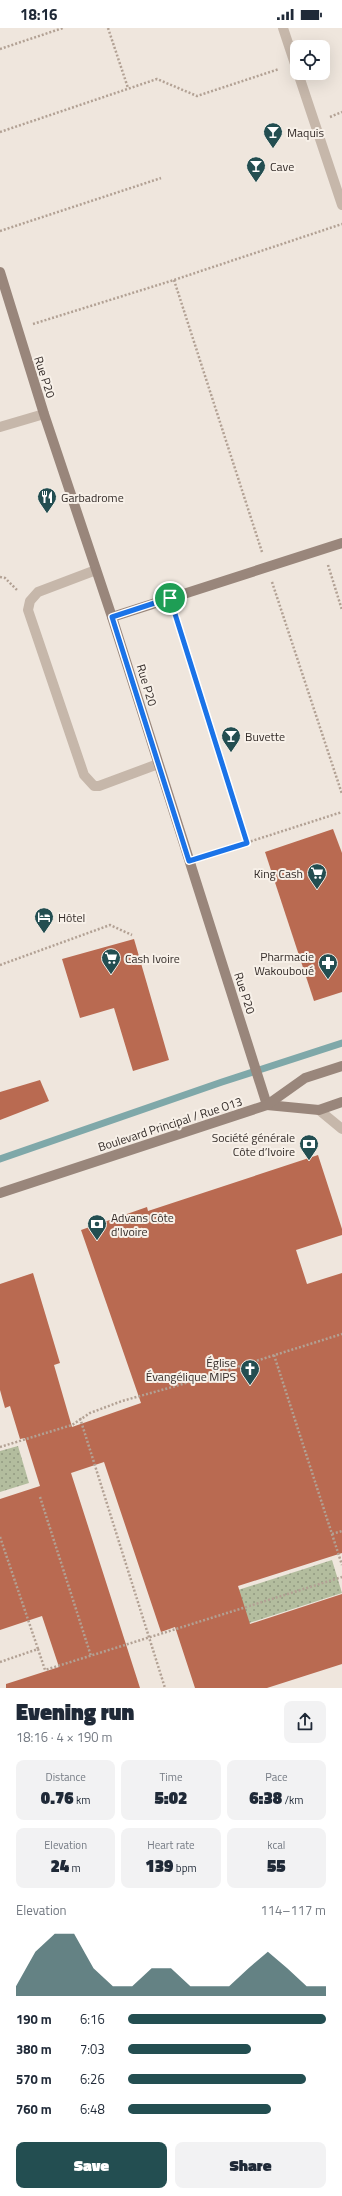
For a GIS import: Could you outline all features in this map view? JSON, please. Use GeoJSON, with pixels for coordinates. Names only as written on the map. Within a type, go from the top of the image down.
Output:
{"type":"FeatureCollection","features":[{"type":"Feature","properties":{"kind":"street"},"geometry":{"type":"LineString","coordinates":[[283,28],[290,48]]}},
{"type":"Feature","properties":{"kind":"street"},"geometry":{"type":"LineString","coordinates":[[301,80],[342,206]]}},
{"type":"Feature","properties":{"kind":"street","name":"Rue P20"},"geometry":{"type":"LineString","coordinates":[[0,272],[44,414],[112,617],[267,1106]]}},
{"type":"Feature","properties":{"kind":"street"},"geometry":{"type":"LineString","coordinates":[[0,427],[44,414]]}},
{"type":"Feature","properties":{"kind":"street"},"geometry":{"type":"LineString","coordinates":[[112,617],[342,543]]}},
{"type":"Feature","properties":{"kind":"street"},"geometry":{"type":"LineString","coordinates":[[96,570],[38,592],[30,601],[28,610],[84,774],[90,782],[94,786],[99,786],[158,764]]}},
{"type":"Feature","properties":{"kind":"street","name":"Boulevard Principal / Rue O13"},"geometry":{"type":"LineString","coordinates":[[0,1193],[267,1106],[305,1078],[342,1066]]}},
{"type":"Feature","properties":{"kind":"street"},"geometry":{"type":"LineString","coordinates":[[267,1106],[319,1110],[342,1102]]}},
{"type":"Feature","properties":{"kind":"street"},"geometry":{"type":"LineString","coordinates":[[319,1110],[342,1129]]}},
{"type":"Feature","properties":{"kind":"path"},"geometry":{"type":"LineString","coordinates":[[0,49],[63,28]]}},
{"type":"Feature","properties":{"kind":"path"},"geometry":{"type":"LineString","coordinates":[[108,28],[128,88]]}},
{"type":"Feature","properties":{"kind":"path"},"geometry":{"type":"LineString","coordinates":[[0,132],[157,78],[197,96],[290,71]]}},
{"type":"Feature","properties":{"kind":"path"},"geometry":{"type":"LineString","coordinates":[[0,231],[161,178]]}},
{"type":"Feature","properties":{"kind":"path"},"geometry":{"type":"LineString","coordinates":[[17,329],[174,280],[342,224]]}},
{"type":"Feature","properties":{"kind":"path"},"geometry":{"type":"LineString","coordinates":[[174,280],[342,794]]}},
{"type":"Feature","properties":{"kind":"path"},"geometry":{"type":"LineString","coordinates":[[322,549],[342,610]]}},
{"type":"Feature","properties":{"kind":"path"},"geometry":{"type":"LineString","coordinates":[[0,577],[5,578],[30,601]]}},
{"type":"Feature","properties":{"kind":"path"},"geometry":{"type":"LineString","coordinates":[[170,598],[247,843]]}},
{"type":"Feature","properties":{"kind":"path"},"geometry":{"type":"LineString","coordinates":[[189,861],[342,812]]}},
{"type":"Feature","properties":{"kind":"path"},"geometry":{"type":"LineString","coordinates":[[0,965],[110,925],[132,935]]}},
{"type":"Feature","properties":{"kind":"path"},"geometry":{"type":"LineString","coordinates":[[0,1447],[72,1425],[80,1418],[122,1400],[342,1334]]}},
{"type":"Feature","properties":{"kind":"path"},"geometry":{"type":"LineString","coordinates":[[274,1355],[342,1565]]}},
{"type":"Feature","properties":{"kind":"path"},"geometry":{"type":"LineString","coordinates":[[80,1418],[166,1688]]}},
{"type":"Feature","properties":{"kind":"path"},"geometry":{"type":"LineString","coordinates":[[40,1497],[91,1656]]}},
{"type":"Feature","properties":{"kind":"path"},"geometry":{"type":"LineString","coordinates":[[332,1534],[342,1531]]}},
{"type":"Feature","properties":{"kind":"path"},"geometry":{"type":"LineString","coordinates":[[0,1537],[45,1670],[342,1577]]}},
{"type":"Feature","properties":{"kind":"path"},"geometry":{"type":"LineString","coordinates":[[0,1662],[38,1649]]}},
{"type":"Feature","properties":{"kind":"green space"},"geometry":{"type":"Polygon","coordinates":[[[18,1446],[29,1483],[0,1492],[0,1451],[18,1446]]]}},
{"type":"Feature","properties":{"kind":"green space"},"geometry":{"type":"Polygon","coordinates":[[[332,1560],[342,1593],[249,1623],[238,1590],[332,1560]]]}},
{"type":"Feature","properties":{"kind":"building"},"geometry":{"type":"Polygon","coordinates":[[[333,829],[342,853],[342,992],[314,1001],[265,852],[333,829]]]}},
{"type":"Feature","properties":{"kind":"building"},"geometry":{"type":"Polygon","coordinates":[[[134,939],[169,1060],[133,1071],[114,1008],[80,1018],[62,959],[134,939]]]}},
{"type":"Feature","properties":{"kind":"building"},"geometry":{"type":"Polygon","coordinates":[[[40,1080],[49,1101],[0,1120],[0,1092],[40,1080]]]}},
{"type":"Feature","properties":{"kind":"building"},"geometry":{"type":"Polygon","coordinates":[[[318,1155],[342,1229],[342,1235],[296,1250],[307,1284],[342,1273],[342,1553],[238,1586],[250,1624],[342,1594],[342,1664],[267,1688],[195,1688],[175,1627],[161,1632],[104,1462],[71,1473],[140,1688],[6,1688],[6,1684],[59,1667],[42,1616],[0,1630],[0,1499],[40,1486],[25,1438],[20,1439],[10,1406],[5,1408],[0,1390],[0,1284],[33,1273],[60,1363],[54,1365],[72,1427],[141,1403],[81,1230],[147,1207],[148,1211],[318,1155]]]}},
{"type":"Feature","properties":{"kind":"waterway"},"geometry":{"type":"LineString","coordinates":[[0,1159],[222,1082],[342,1043]]}},
{"type":"Feature","properties":{"kind":"place","name":"Maquis"},"geometry":{"type":"Point","coordinates":[273,149]}},
{"type":"Feature","properties":{"kind":"place","name":"Cave"},"geometry":{"type":"Point","coordinates":[256,183]}},
{"type":"Feature","properties":{"kind":"place","name":"Garbadrome"},"geometry":{"type":"Point","coordinates":[47,514]}},
{"type":"Feature","properties":{"kind":"place","name":"Buvette"},"geometry":{"type":"Point","coordinates":[231,753]}},
{"type":"Feature","properties":{"kind":"place","name":"King Cash"},"geometry":{"type":"Point","coordinates":[317,890]}},
{"type":"Feature","properties":{"kind":"place","name":"Hôtel"},"geometry":{"type":"Point","coordinates":[44,934]}},
{"type":"Feature","properties":{"kind":"place","name":"Cash Ivoire"},"geometry":{"type":"Point","coordinates":[111,975]}},
{"type":"Feature","properties":{"kind":"place","name":"Pharmacie Wakouboué"},"geometry":{"type":"Point","coordinates":[328,980]}},
{"type":"Feature","properties":{"kind":"place","name":"Société générale Côte d’Ivoire"},"geometry":{"type":"Point","coordinates":[309,1161]}},
{"type":"Feature","properties":{"kind":"place","name":"Advans Côte d'Ivoire"},"geometry":{"type":"Point","coordinates":[97,1241]}},
{"type":"Feature","properties":{"kind":"place","name":"Église Évangélique MIPS"},"geometry":{"type":"Point","coordinates":[250,1386]}},
{"type":"Feature","properties":{"kind":"route"},"geometry":{"type":"LineString","coordinates":[[170,598],[247,843],[189,861],[112,617],[170,598]]}}]}
